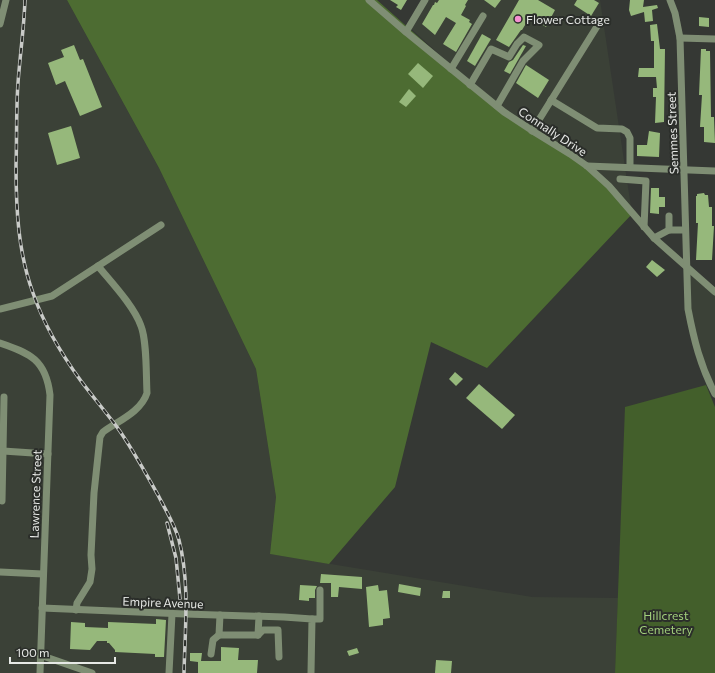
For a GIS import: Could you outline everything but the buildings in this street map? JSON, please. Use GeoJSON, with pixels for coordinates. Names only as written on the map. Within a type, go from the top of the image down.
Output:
{"type":"FeatureCollection","features":[{"type":"Feature","properties":{"kind":"street"},"geometry":{"type":"LineString","coordinates":[[0,24],[6,0]]}},
{"type":"Feature","properties":{"kind":"street","name":"Connally Drive"},"geometry":{"type":"LineString","coordinates":[[369,0],[497,106],[532,131],[587,166],[609,186],[654,238],[715,292]]}},
{"type":"Feature","properties":{"kind":"street"},"geometry":{"type":"LineString","coordinates":[[406,32],[425,0]]}},
{"type":"Feature","properties":{"kind":"street","name":"Semmes Street"},"geometry":{"type":"LineString","coordinates":[[670,0],[675,13],[680,38],[688,309],[695,346],[707,378],[715,394]]}},
{"type":"Feature","properties":{"kind":"street"},"geometry":{"type":"LineString","coordinates":[[451,69],[483,16]]}},
{"type":"Feature","properties":{"kind":"street"},"geometry":{"type":"LineString","coordinates":[[532,131],[601,20]]}},
{"type":"Feature","properties":{"kind":"street"},"geometry":{"type":"LineString","coordinates":[[470,84],[491,49],[509,57],[517,44],[524,37],[539,45],[523,61],[497,106]]}},
{"type":"Feature","properties":{"kind":"street"},"geometry":{"type":"LineString","coordinates":[[680,38],[715,39]]}},
{"type":"Feature","properties":{"kind":"street"},"geometry":{"type":"LineString","coordinates":[[551,100],[597,128],[622,129],[627,132],[630,138],[630,167]]}},
{"type":"Feature","properties":{"kind":"street"},"geometry":{"type":"LineString","coordinates":[[587,166],[715,171]]}},
{"type":"Feature","properties":{"kind":"street"},"geometry":{"type":"LineString","coordinates":[[620,179],[646,181],[644,227]]}},
{"type":"Feature","properties":{"kind":"street"},"geometry":{"type":"LineString","coordinates":[[669,230],[670,216]]}},
{"type":"Feature","properties":{"kind":"street"},"geometry":{"type":"LineString","coordinates":[[0,309],[52,296],[161,226]]}},
{"type":"Feature","properties":{"kind":"street"},"geometry":{"type":"LineString","coordinates":[[654,238],[669,230],[685,230]]}},
{"type":"Feature","properties":{"kind":"street"},"geometry":{"type":"LineString","coordinates":[[76,610],[77,603],[90,582],[91,576],[94,493],[100,437],[103,432],[137,409],[145,401],[147,393],[144,335],[141,325],[127,301],[98,266]]}},
{"type":"Feature","properties":{"kind":"street","name":"Lawrence Street"},"geometry":{"type":"LineString","coordinates":[[0,343],[20,350],[31,356],[41,367],[48,382],[50,395],[40,673]]}},
{"type":"Feature","properties":{"kind":"street"},"geometry":{"type":"LineString","coordinates":[[2,501],[4,397]]}},
{"type":"Feature","properties":{"kind":"street"},"geometry":{"type":"LineString","coordinates":[[3,451],[48,454]]}},
{"type":"Feature","properties":{"kind":"street"},"geometry":{"type":"LineString","coordinates":[[0,572],[43,574]]}},
{"type":"Feature","properties":{"kind":"street"},"geometry":{"type":"LineString","coordinates":[[311,673],[312,619],[320,620],[320,590]]}},
{"type":"Feature","properties":{"kind":"street","name":"Empire Avenue"},"geometry":{"type":"LineString","coordinates":[[42,608],[312,619]]}},
{"type":"Feature","properties":{"kind":"street"},"geometry":{"type":"LineString","coordinates":[[169,673],[172,614]]}},
{"type":"Feature","properties":{"kind":"street"},"geometry":{"type":"LineString","coordinates":[[219,635],[220,615]]}},
{"type":"Feature","properties":{"kind":"street"},"geometry":{"type":"LineString","coordinates":[[258,635],[259,616]]}},
{"type":"Feature","properties":{"kind":"street"},"geometry":{"type":"LineString","coordinates":[[211,654],[213,640],[219,635],[258,635],[263,630],[278,630],[279,657]]}},
{"type":"Feature","properties":{"kind":"street"},"geometry":{"type":"LineString","coordinates":[[40,655],[92,673]]}},
{"type":"Feature","properties":{"kind":"shaded area"},"geometry":{"type":"Polygon","coordinates":[[[0,0],[67,0],[159,168],[256,369],[276,497],[270,554],[532,597],[618,598],[615,673],[0,673],[0,0]]]}},
{"type":"Feature","properties":{"kind":"shaded area"},"geometry":{"type":"Polygon","coordinates":[[[422,0],[600,0],[632,214],[496,106],[407,25],[422,0]]]}},
{"type":"Feature","properties":{"kind":"shaded area"},"geometry":{"type":"Polygon","coordinates":[[[686,264],[715,289],[715,396],[689,321],[686,264]]]}},
{"type":"Feature","properties":{"kind":"green space"},"geometry":{"type":"Polygon","coordinates":[[[67,0],[377,0],[496,106],[593,167],[632,214],[487,368],[431,342],[395,487],[329,564],[270,554],[276,497],[256,369],[159,168],[67,0]]]}},
{"type":"Feature","properties":{"kind":"green space","name":"Hillcrest Cemetery"},"geometry":{"type":"Polygon","coordinates":[[[706,385],[715,407],[715,673],[615,673],[625,407],[706,385]]]}},
{"type":"Feature","properties":{"kind":"railway"},"geometry":{"type":"LineString","coordinates":[[25,0],[17,93],[16,165],[17,214],[24,262],[37,305],[60,350],[128,443],[158,495],[175,529],[179,540],[185,573],[186,623],[184,673]]}},
{"type":"Feature","properties":{"kind":"railway"},"geometry":{"type":"LineString","coordinates":[[167,523],[176,558],[180,599]]}},
{"type":"Feature","properties":{"kind":"place","name":"Flower Cottage"},"geometry":{"type":"Point","coordinates":[518,19]}}]}
